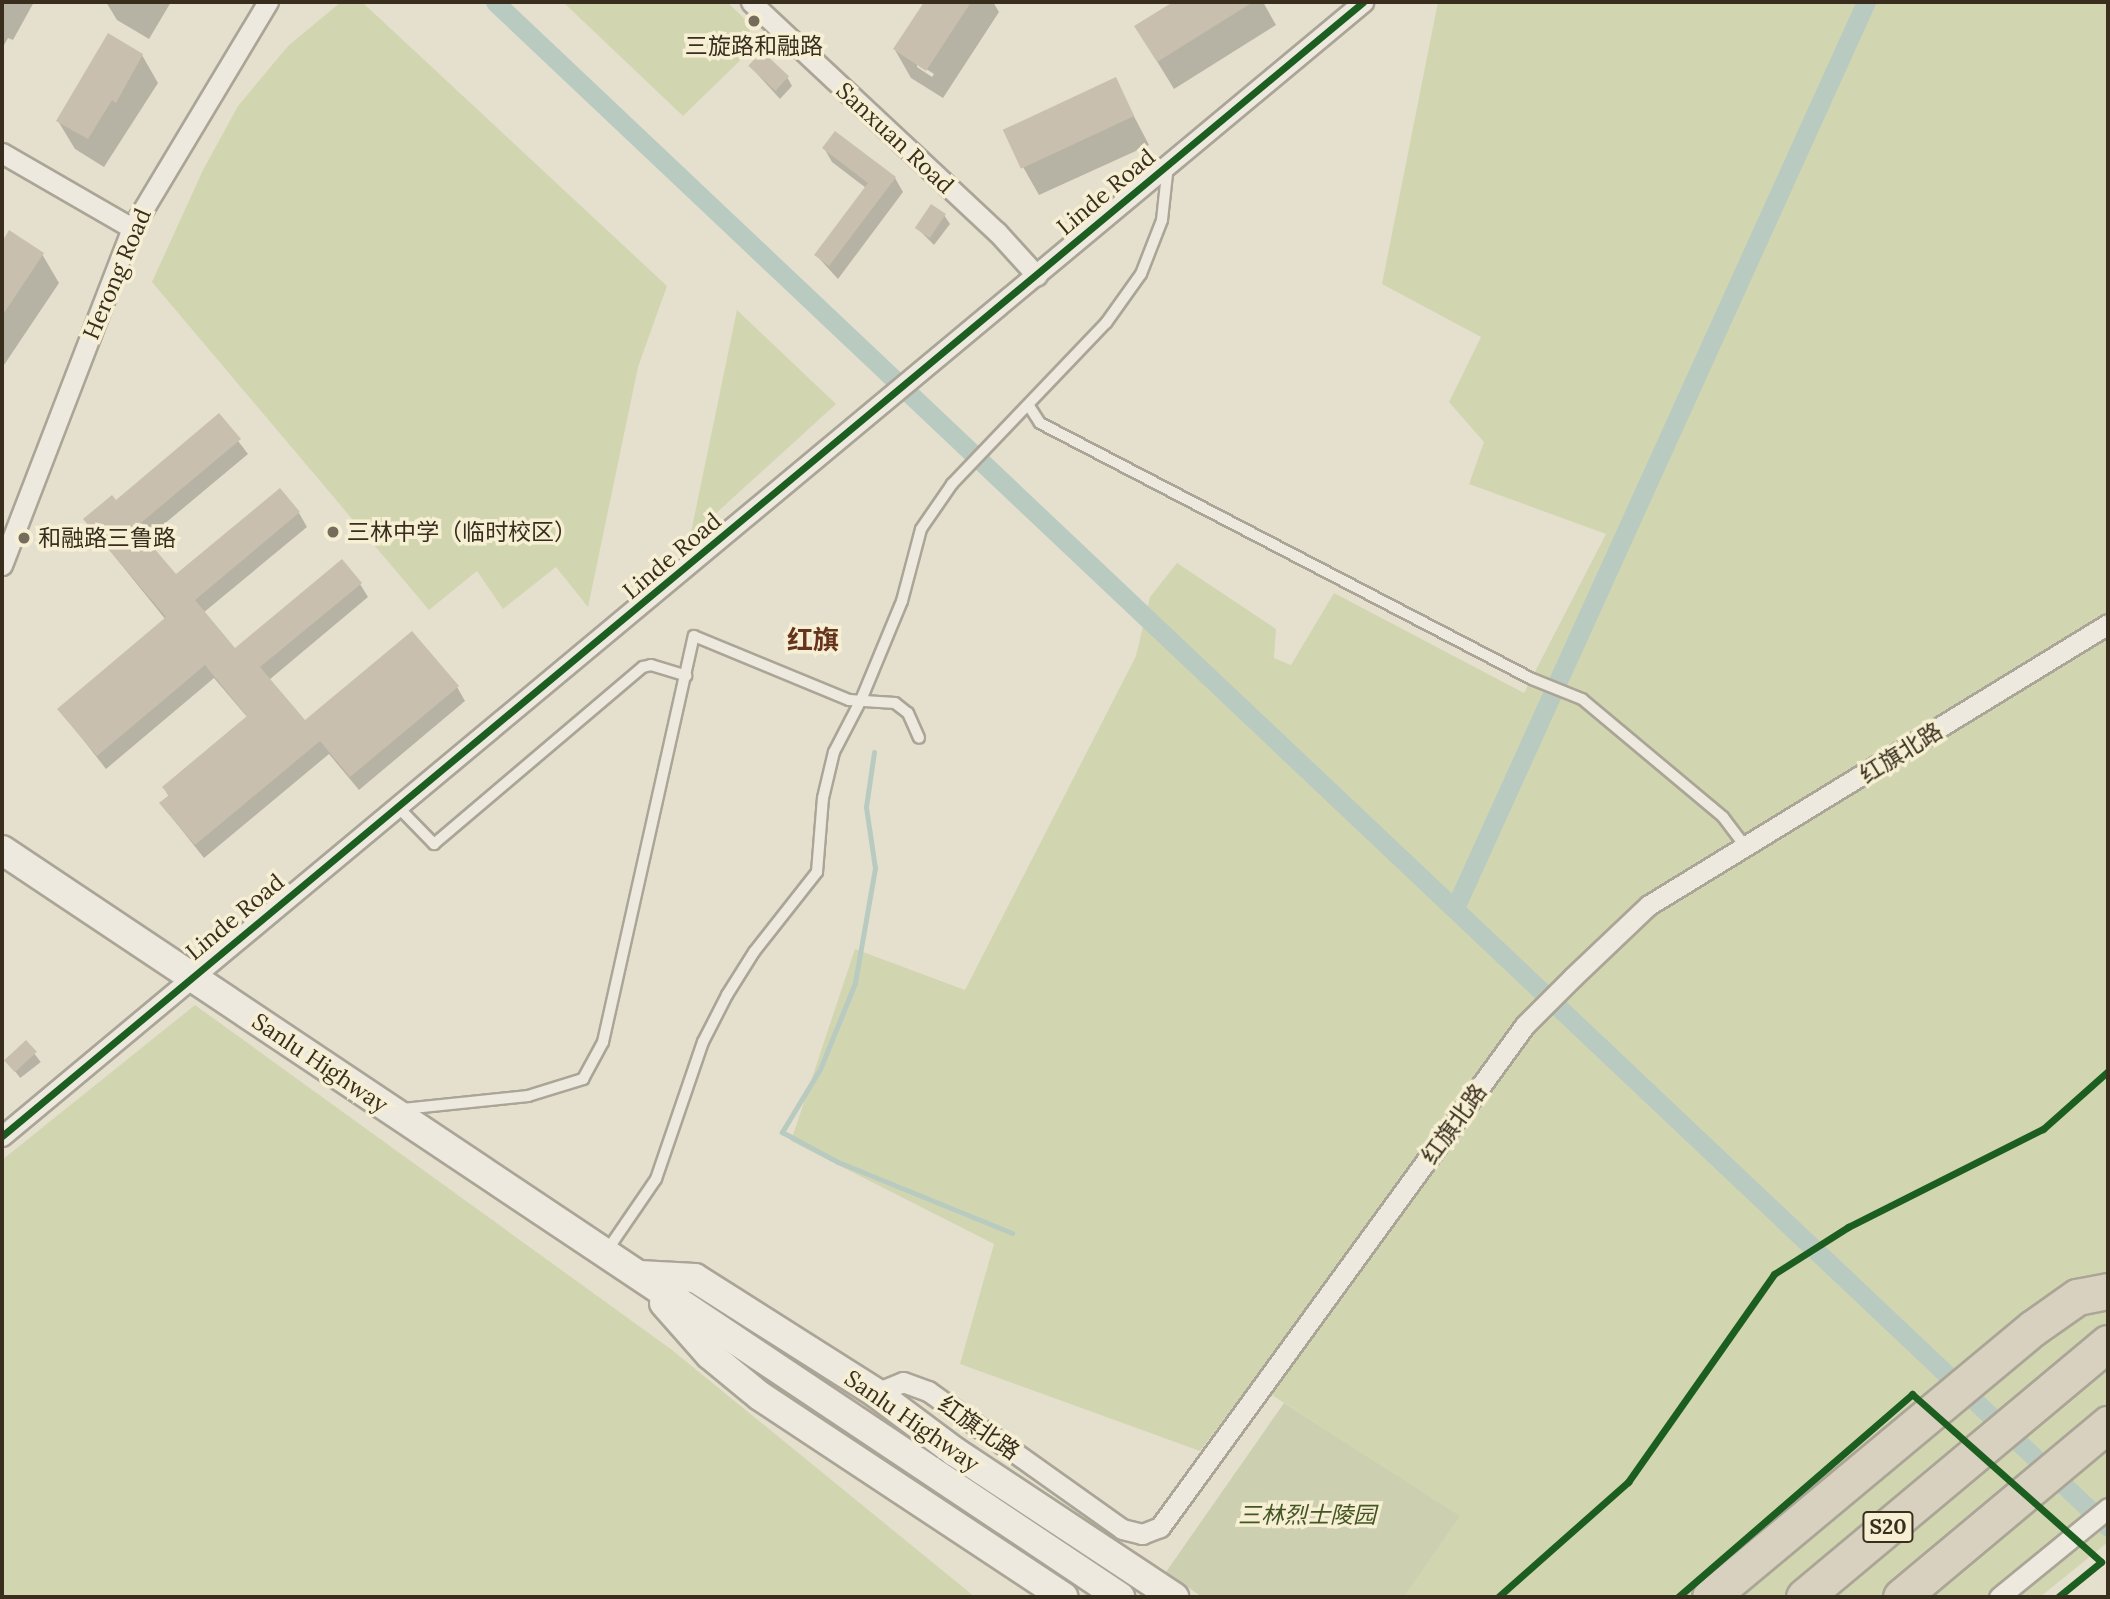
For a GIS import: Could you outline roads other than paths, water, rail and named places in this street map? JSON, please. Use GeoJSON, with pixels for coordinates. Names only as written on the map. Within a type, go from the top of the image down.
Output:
{"type":"FeatureCollection","features":[{"type":"Feature","properties":{"kind":"highway"},"geometry":{"type":"LineString","coordinates":[[1710,1597],[1989,1365],[2077,1297],[2108,1291]]}},
{"type":"Feature","properties":{"kind":"highway","name":"S20"},"geometry":{"type":"LineString","coordinates":[[1804,1597],[2108,1343]]}},
{"type":"Feature","properties":{"kind":"highway","name":"S20"},"geometry":{"type":"LineString","coordinates":[[1901,1597],[2096,1434]]}},
{"type":"Feature","properties":{"kind":"main road","name":"Sanlu Highway"},"geometry":{"type":"LineString","coordinates":[[2,850],[1120,1597]]}},
{"type":"Feature","properties":{"kind":"main road","name":"Sanlu Highway"},"geometry":{"type":"LineString","coordinates":[[639,1275],[695,1278],[876,1393],[955,1452],[1174,1597]]}},
{"type":"Feature","properties":{"kind":"main road","name":"Sanlu Highway"},"geometry":{"type":"LineString","coordinates":[[639,1275],[710,1355],[760,1396],[1064,1597]]}},
{"type":"Feature","properties":{"kind":"street","name":"Herong Road"},"geometry":{"type":"LineString","coordinates":[[2,565],[132,228],[268,2]]}},
{"type":"Feature","properties":{"kind":"street","name":"Sanxuan Road"},"geometry":{"type":"LineString","coordinates":[[751,2],[997,232],[1037,276]]}},
{"type":"Feature","properties":{"kind":"street","name":"Linde Road"},"geometry":{"type":"LineString","coordinates":[[2,1136],[763,505],[1363,2]]}},
{"type":"Feature","properties":{"kind":"street"},"geometry":{"type":"LineString","coordinates":[[2,153],[132,228]]}},
{"type":"Feature","properties":{"kind":"street","name":"红旗北路"},"geometry":{"type":"LineString","coordinates":[[876,1393],[903,1382],[928,1391],[1122,1529],[1142,1534],[1160,1527],[1525,1025],[1573,977],[1649,905],[2108,624]]}},
{"type":"Feature","properties":{"kind":"street"},"geometry":{"type":"LineString","coordinates":[[1999,1597],[2108,1507]]}},
{"type":"Feature","properties":{"kind":"lane"},"geometry":{"type":"LineString","coordinates":[[605,1253],[656,1179],[703,1042],[727,995],[754,951],[817,872],[823,798],[834,752],[861,700],[902,601],[921,529],[952,484],[1030,406],[1106,323],[1141,274],[1162,220],[1168,165]]}},
{"type":"Feature","properties":{"kind":"lane"},"geometry":{"type":"LineString","coordinates":[[1030,406],[1040,424],[1532,679],[1582,699],[1723,817],[1746,847]]}},
{"type":"Feature","properties":{"kind":"lane"},"geometry":{"type":"LineString","coordinates":[[390,1110],[503,1100],[583,1079],[603,1042],[694,636],[849,700],[895,703],[908,713],[919,738]]}},
{"type":"Feature","properties":{"kind":"lane"},"geometry":{"type":"LineString","coordinates":[[398,807],[434,844],[643,667],[651,665],[685,676]]}},
{"type":"Feature","properties":{"kind":"waterway"},"geometry":{"type":"LineString","coordinates":[[495,2],[2108,1527]]}},
{"type":"Feature","properties":{"kind":"waterway"},"geometry":{"type":"LineString","coordinates":[[1455,908],[1866,2]]}},
{"type":"Feature","properties":{"kind":"waterway"},"geometry":{"type":"LineString","coordinates":[[874,752],[866,807],[875,868],[855,983],[820,1069],[782,1132],[838,1162],[1012,1233]]}},
{"type":"Feature","properties":{"kind":"place","name":"三旋路和融路"},"geometry":{"type":"Point","coordinates":[754,21]}},
{"type":"Feature","properties":{"kind":"place","name":"三林中学（临时校区）"},"geometry":{"type":"Point","coordinates":[333,532]}},
{"type":"Feature","properties":{"kind":"place","name":"和融路三鲁路"},"geometry":{"type":"Point","coordinates":[24,538]}},
{"type":"Feature","properties":{"kind":"district","name":"红旗"},"geometry":{"type":"Point","coordinates":[813,640]}},
{"type":"Feature","properties":{"kind":"park label","name":"三林烈士陵园"},"geometry":{"type":"Point","coordinates":[1307,1515]}}]}
